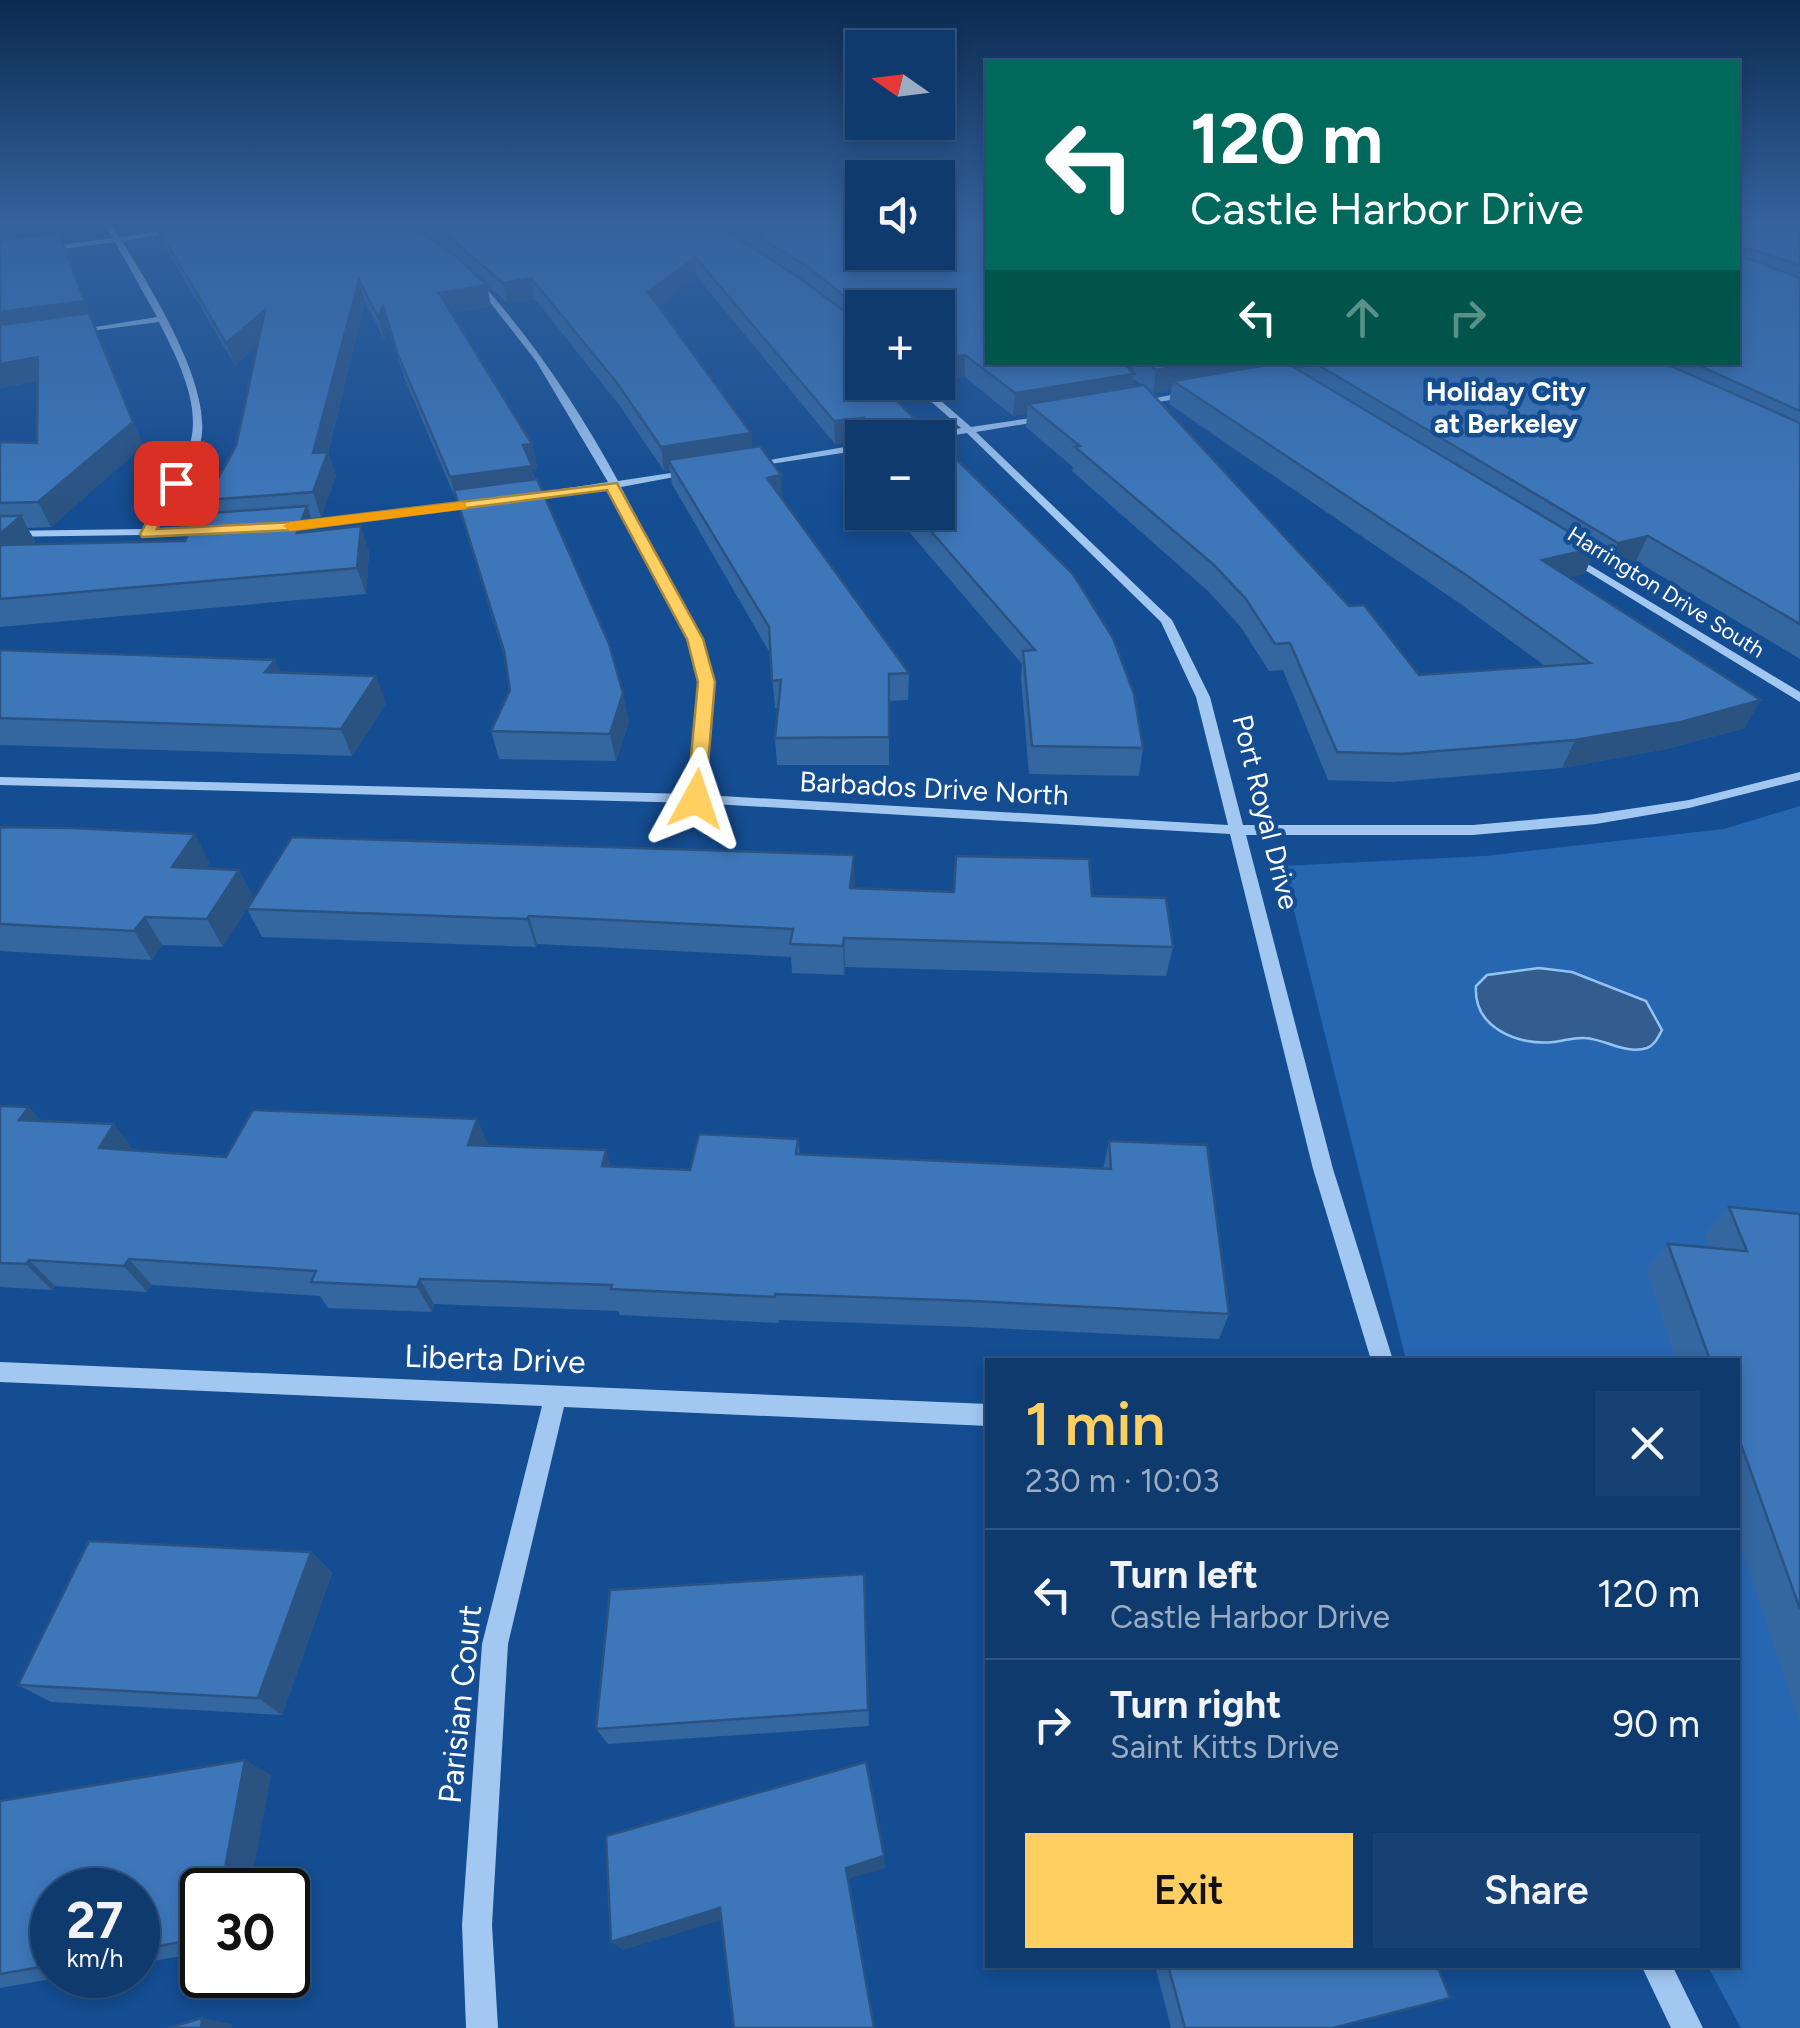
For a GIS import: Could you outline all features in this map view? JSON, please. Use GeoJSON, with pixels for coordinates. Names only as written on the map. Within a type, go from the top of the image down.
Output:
{"type":"FeatureCollection","features":[{"type":"Feature","properties":{"kind":"street"},"geometry":{"type":"LineString","coordinates":[[147,534],[190,457],[198,433],[186,369],[158,314]]}},
{"type":"Feature","properties":{"kind":"street"},"geometry":{"type":"LineString","coordinates":[[508,314],[565,397],[695,639],[706,682],[696,799]]}},
{"type":"Feature","properties":{"kind":"street"},"geometry":{"type":"LineString","coordinates":[[67,332],[161,319]]}},
{"type":"Feature","properties":{"kind":"street"},"geometry":{"type":"LineString","coordinates":[[1126,404],[1205,392]]}},
{"type":"Feature","properties":{"kind":"street","name":"Port Royal Drive"},"geometry":{"type":"LineString","coordinates":[[934,400],[1166,620],[1203,697],[1323,1169],[1381,1358]]}},
{"type":"Feature","properties":{"kind":"street"},"geometry":{"type":"LineString","coordinates":[[955,432],[1067,414]]}},
{"type":"Feature","properties":{"kind":"street"},"geometry":{"type":"LineString","coordinates":[[747,464],[845,449]]}},
{"type":"Feature","properties":{"kind":"street"},"geometry":{"type":"LineString","coordinates":[[516,499],[708,470]]}},
{"type":"Feature","properties":{"kind":"street"},"geometry":{"type":"LineString","coordinates":[[277,528],[497,501]]}},
{"type":"Feature","properties":{"kind":"street"},"geometry":{"type":"LineString","coordinates":[[0,534],[222,532]]}},
{"type":"Feature","properties":{"kind":"street","name":"Harrington Drive South"},"geometry":{"type":"LineString","coordinates":[[1552,545],[1800,698]]}},
{"type":"Feature","properties":{"kind":"street","name":"Barbados Drive North"},"geometry":{"type":"LineString","coordinates":[[0,781],[696,799],[1238,830],[1473,830],[1578,821],[1690,804],[1800,776]]}},
{"type":"Feature","properties":{"kind":"street","name":"Liberta Drive"},"geometry":{"type":"LineString","coordinates":[[0,1372],[985,1415]]}},
{"type":"Feature","properties":{"kind":"street","name":"Parisian Court"},"geometry":{"type":"LineString","coordinates":[[482,2028],[476,1925],[495,1644],[556,1394]]}},
{"type":"Feature","properties":{"kind":"street"},"geometry":{"type":"LineString","coordinates":[[1657,1968],[1687,2028]]}},
{"type":"Feature","properties":{"kind":"shaded area"},"geometry":{"type":"Polygon","coordinates":[[[1800,806],[1800,2028],[1741,2028],[1709,1968],[1740,1968],[1740,1358],[1406,1358],[1283,866],[1485,856],[1724,829],[1800,806]]]}},
{"type":"Feature","properties":{"kind":"shaded area"},"geometry":{"type":"Polygon","coordinates":[[[1539,968],[1572,972],[1646,1001],[1662,1030],[1652,1045],[1639,1050],[1585,1038],[1526,1041],[1500,1031],[1482,1013],[1476,986],[1487,975],[1539,968]]]}},
{"type":"Feature","properties":{"kind":"building"},"geometry":{"type":"Polygon","coordinates":[[[89,314],[133,422],[38,502],[0,503],[0,442],[37,443],[38,357],[0,364],[0,325],[89,314]]]}},
{"type":"Feature","properties":{"kind":"building"},"geometry":{"type":"Polygon","coordinates":[[[209,314],[261,314],[226,343],[209,314]]]}},
{"type":"Feature","properties":{"kind":"building"},"geometry":{"type":"Polygon","coordinates":[[[264,314],[350,314],[313,453],[328,452],[313,492],[206,500],[236,446],[264,314]]]}},
{"type":"Feature","properties":{"kind":"building"},"geometry":{"type":"Polygon","coordinates":[[[385,314],[452,314],[532,444],[523,445],[532,466],[450,477],[398,355],[385,314]]]}},
{"type":"Feature","properties":{"kind":"building"},"geometry":{"type":"Polygon","coordinates":[[[560,314],[664,314],[751,433],[661,447],[617,383],[560,314]]]}},
{"type":"Feature","properties":{"kind":"building"},"geometry":{"type":"Polygon","coordinates":[[[743,314],[845,314],[845,400],[896,400],[916,420],[834,421],[743,314]]]}},
{"type":"Feature","properties":{"kind":"building"},"geometry":{"type":"Polygon","coordinates":[[[955,314],[985,314],[985,365],[1126,365],[1134,374],[1015,393],[965,355],[955,356],[955,314]]]}},
{"type":"Feature","properties":{"kind":"building"},"geometry":{"type":"Polygon","coordinates":[[[1740,314],[1800,314],[1800,411],[1698,365],[1740,365],[1740,314]]]}},
{"type":"Feature","properties":{"kind":"building"},"geometry":{"type":"Polygon","coordinates":[[[1149,365],[1185,365],[1156,370],[1149,365]]]}},
{"type":"Feature","properties":{"kind":"building"},"geometry":{"type":"Polygon","coordinates":[[[1267,365],[1290,365],[1596,548],[1542,560],[1761,700],[1681,722],[1575,740],[1402,754],[1337,752],[1290,643],[1275,644],[1246,599],[1214,565],[1028,404],[1144,385],[1349,606],[1364,605],[1419,675],[1590,663],[1469,577],[1173,381],[1267,365]]]}},
{"type":"Feature","properties":{"kind":"building"},"geometry":{"type":"Polygon","coordinates":[[[1318,365],[1669,365],[1800,423],[1800,624],[1648,536],[1618,543],[1318,365]]]}},
{"type":"Feature","properties":{"kind":"building"},"geometry":{"type":"Polygon","coordinates":[[[760,446],[781,475],[767,478],[909,673],[889,674],[889,737],[775,738],[781,680],[772,681],[769,627],[668,460],[760,446]]]}},
{"type":"Feature","properties":{"kind":"building"},"geometry":{"type":"Polygon","coordinates":[[[955,458],[1073,574],[1113,638],[1134,694],[1143,748],[1032,746],[1023,651],[1035,650],[930,530],[955,530],[955,458]]]}},
{"type":"Feature","properties":{"kind":"building"},"geometry":{"type":"Polygon","coordinates":[[[537,479],[609,644],[623,693],[610,734],[491,731],[510,690],[504,651],[454,490],[537,479]]]}},
{"type":"Feature","properties":{"kind":"building"},"geometry":{"type":"Polygon","coordinates":[[[307,506],[297,533],[361,526],[357,568],[0,599],[0,545],[185,541],[198,514],[307,506]]]}},
{"type":"Feature","properties":{"kind":"building"},"geometry":{"type":"Polygon","coordinates":[[[0,516],[21,516],[0,534],[0,516]]]}},
{"type":"Feature","properties":{"kind":"building"},"geometry":{"type":"Polygon","coordinates":[[[0,650],[275,660],[265,672],[376,676],[341,729],[0,718],[0,650]]]}},
{"type":"Feature","properties":{"kind":"building"},"geometry":{"type":"Polygon","coordinates":[[[0,827],[195,834],[172,867],[239,870],[207,919],[145,917],[134,931],[0,924],[0,827]]]}},
{"type":"Feature","properties":{"kind":"building"},"geometry":{"type":"Polygon","coordinates":[[[292,837],[854,855],[850,888],[954,892],[956,856],[1089,859],[1092,896],[1166,898],[1173,947],[844,938],[843,946],[790,944],[793,929],[529,916],[527,919],[247,909],[292,837]]]}},
{"type":"Feature","properties":{"kind":"building"},"geometry":{"type":"Polygon","coordinates":[[[0,1106],[29,1107],[19,1120],[114,1124],[99,1148],[226,1157],[253,1110],[477,1119],[468,1145],[606,1150],[602,1166],[690,1170],[699,1134],[798,1139],[796,1154],[1111,1169],[1109,1141],[1207,1145],[1229,1314],[972,1301],[775,1297],[611,1289],[612,1285],[420,1279],[417,1287],[311,1282],[316,1271],[129,1259],[124,1266],[29,1260],[26,1264],[0,1263],[0,1106]]]}},
{"type":"Feature","properties":{"kind":"building"},"geometry":{"type":"Polygon","coordinates":[[[1729,1207],[1800,1214],[1800,1609],[1740,1442],[1740,1358],[1709,1358],[1668,1244],[1747,1251],[1729,1207]]]}},
{"type":"Feature","properties":{"kind":"building"},"geometry":{"type":"Polygon","coordinates":[[[89,1541],[311,1552],[258,1698],[18,1685],[89,1541]]]}},
{"type":"Feature","properties":{"kind":"building"},"geometry":{"type":"Polygon","coordinates":[[[864,1574],[868,1710],[596,1729],[610,1590],[864,1574]]]}},
{"type":"Feature","properties":{"kind":"building"},"geometry":{"type":"Polygon","coordinates":[[[245,1760],[225,1868],[180,1868],[180,1942],[160,1946],[160,1868],[30,1868],[30,1969],[0,1974],[0,1801],[245,1760]]]}},
{"type":"Feature","properties":{"kind":"building"},"geometry":{"type":"Polygon","coordinates":[[[866,1762],[884,1856],[846,1868],[874,2028],[734,2028],[720,1908],[611,1942],[606,1836],[866,1762]]]}},
{"type":"Feature","properties":{"kind":"building"},"geometry":{"type":"Polygon","coordinates":[[[1169,1968],[1438,1968],[1450,1998],[1333,2028],[1185,2028],[1169,1968]]]}},
{"type":"Feature","properties":{"kind":"building"},"geometry":{"type":"Polygon","coordinates":[[[202,2018],[201,2028],[168,2028],[202,2018]]]}},
{"type":"Feature","properties":{"kind":"slow traffic"},"geometry":{"type":"LineString","coordinates":[[290,526],[461,506]]}},
{"type":"Feature","properties":{"kind":"district","name":"Holiday City at Berkeley"},"geometry":{"type":"Point","coordinates":[1506,407]}},
{"type":"Feature","properties":{"kind":"route"},"geometry":{"type":"LineString","coordinates":[[176,483],[147,534],[295,526],[612,486],[695,639],[706,682],[696,799]]}}]}
